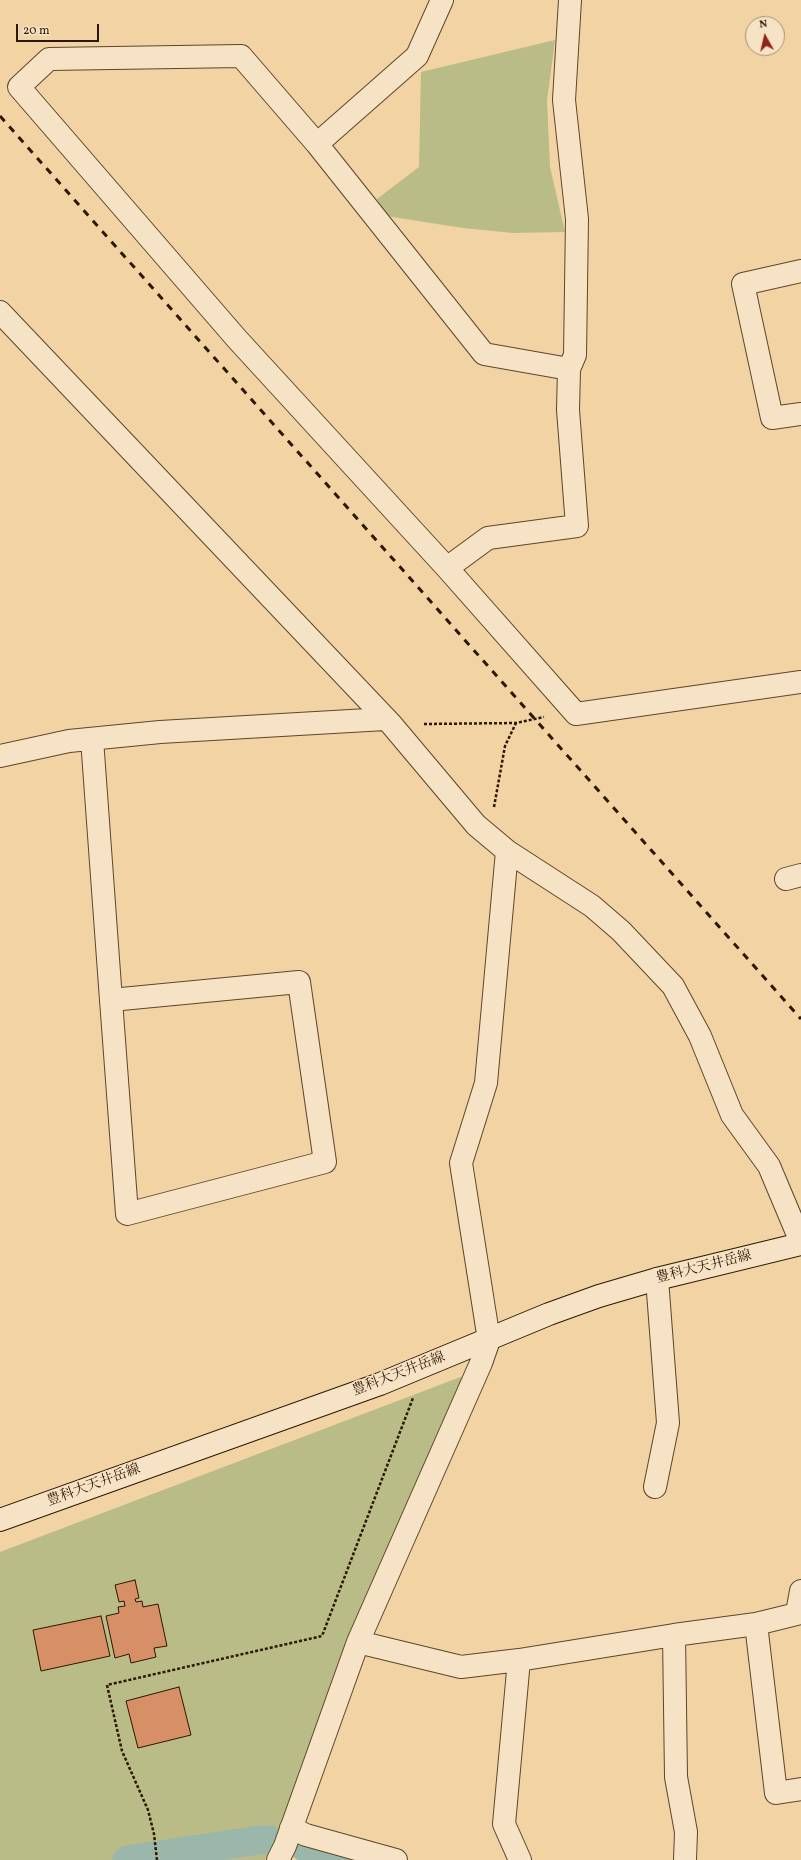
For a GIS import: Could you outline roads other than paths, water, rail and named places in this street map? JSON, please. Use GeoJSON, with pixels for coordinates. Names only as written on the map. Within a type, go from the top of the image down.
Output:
{"type":"FeatureCollection","features":[{"type":"Feature","properties":{"kind":"street"},"geometry":{"type":"LineString","coordinates":[[317,144],[416,56],[442,0]]}},
{"type":"Feature","properties":{"kind":"street"},"geometry":{"type":"LineString","coordinates":[[446,568],[488,538],[577,526],[568,410],[569,369],[575,355],[577,219],[564,100],[570,0]]}},
{"type":"Feature","properties":{"kind":"street"},"geometry":{"type":"LineString","coordinates":[[569,369],[484,354],[317,144],[241,56],[49,59],[19,87],[237,339],[446,568],[576,714],[801,682]]}},
{"type":"Feature","properties":{"kind":"street"},"geometry":{"type":"LineString","coordinates":[[801,271],[743,284],[772,418],[801,414]]}},
{"type":"Feature","properties":{"kind":"street"},"geometry":{"type":"LineString","coordinates":[[0,312],[388,722],[476,825],[507,851],[592,906],[622,931],[673,986],[700,1036],[732,1115],[769,1166],[801,1243]]}},
{"type":"Feature","properties":{"kind":"street"},"geometry":{"type":"LineString","coordinates":[[0,756],[69,741],[160,732],[388,722]]}},
{"type":"Feature","properties":{"kind":"street"},"geometry":{"type":"LineString","coordinates":[[92,739],[111,1000],[127,1214],[324,1162],[299,982],[111,1000]]}},
{"type":"Feature","properties":{"kind":"street"},"geometry":{"type":"LineString","coordinates":[[278,1860],[358,1642],[481,1363],[488,1340],[461,1162],[486,1083],[507,851]]}},
{"type":"Feature","properties":{"kind":"street","name":"豊科大天井岳線"},"geometry":{"type":"LineString","coordinates":[[0,1520],[380,1384],[549,1314],[599,1296],[657,1279],[801,1243]]}},
{"type":"Feature","properties":{"kind":"street"},"geometry":{"type":"LineString","coordinates":[[655,1487],[668,1423],[657,1279]]}},
{"type":"Feature","properties":{"kind":"street"},"geometry":{"type":"LineString","coordinates":[[358,1642],[461,1667],[519,1660],[674,1635],[756,1624],[799,1613],[801,1591]]}},
{"type":"Feature","properties":{"kind":"street"},"geometry":{"type":"LineString","coordinates":[[756,1624],[776,1793],[801,1789]]}},
{"type":"Feature","properties":{"kind":"street"},"geometry":{"type":"LineString","coordinates":[[674,1635],[676,1777],[686,1832],[685,1860]]}},
{"type":"Feature","properties":{"kind":"street"},"geometry":{"type":"LineString","coordinates":[[519,1660],[504,1824],[520,1860]]}},
{"type":"Feature","properties":{"kind":"street"},"geometry":{"type":"LineString","coordinates":[[291,1828],[306,1834],[396,1860]]}},
{"type":"Feature","properties":{"kind":"waterway"},"geometry":{"type":"LineString","coordinates":[[127,1860],[259,1840],[270,1840]]}},
{"type":"Feature","properties":{"kind":"waterway"},"geometry":{"type":"LineString","coordinates":[[304,1847],[345,1860]]}},
{"type":"Feature","properties":{"kind":"railway"},"geometry":{"type":"LineString","coordinates":[[0,116],[801,1019]]}}]}
